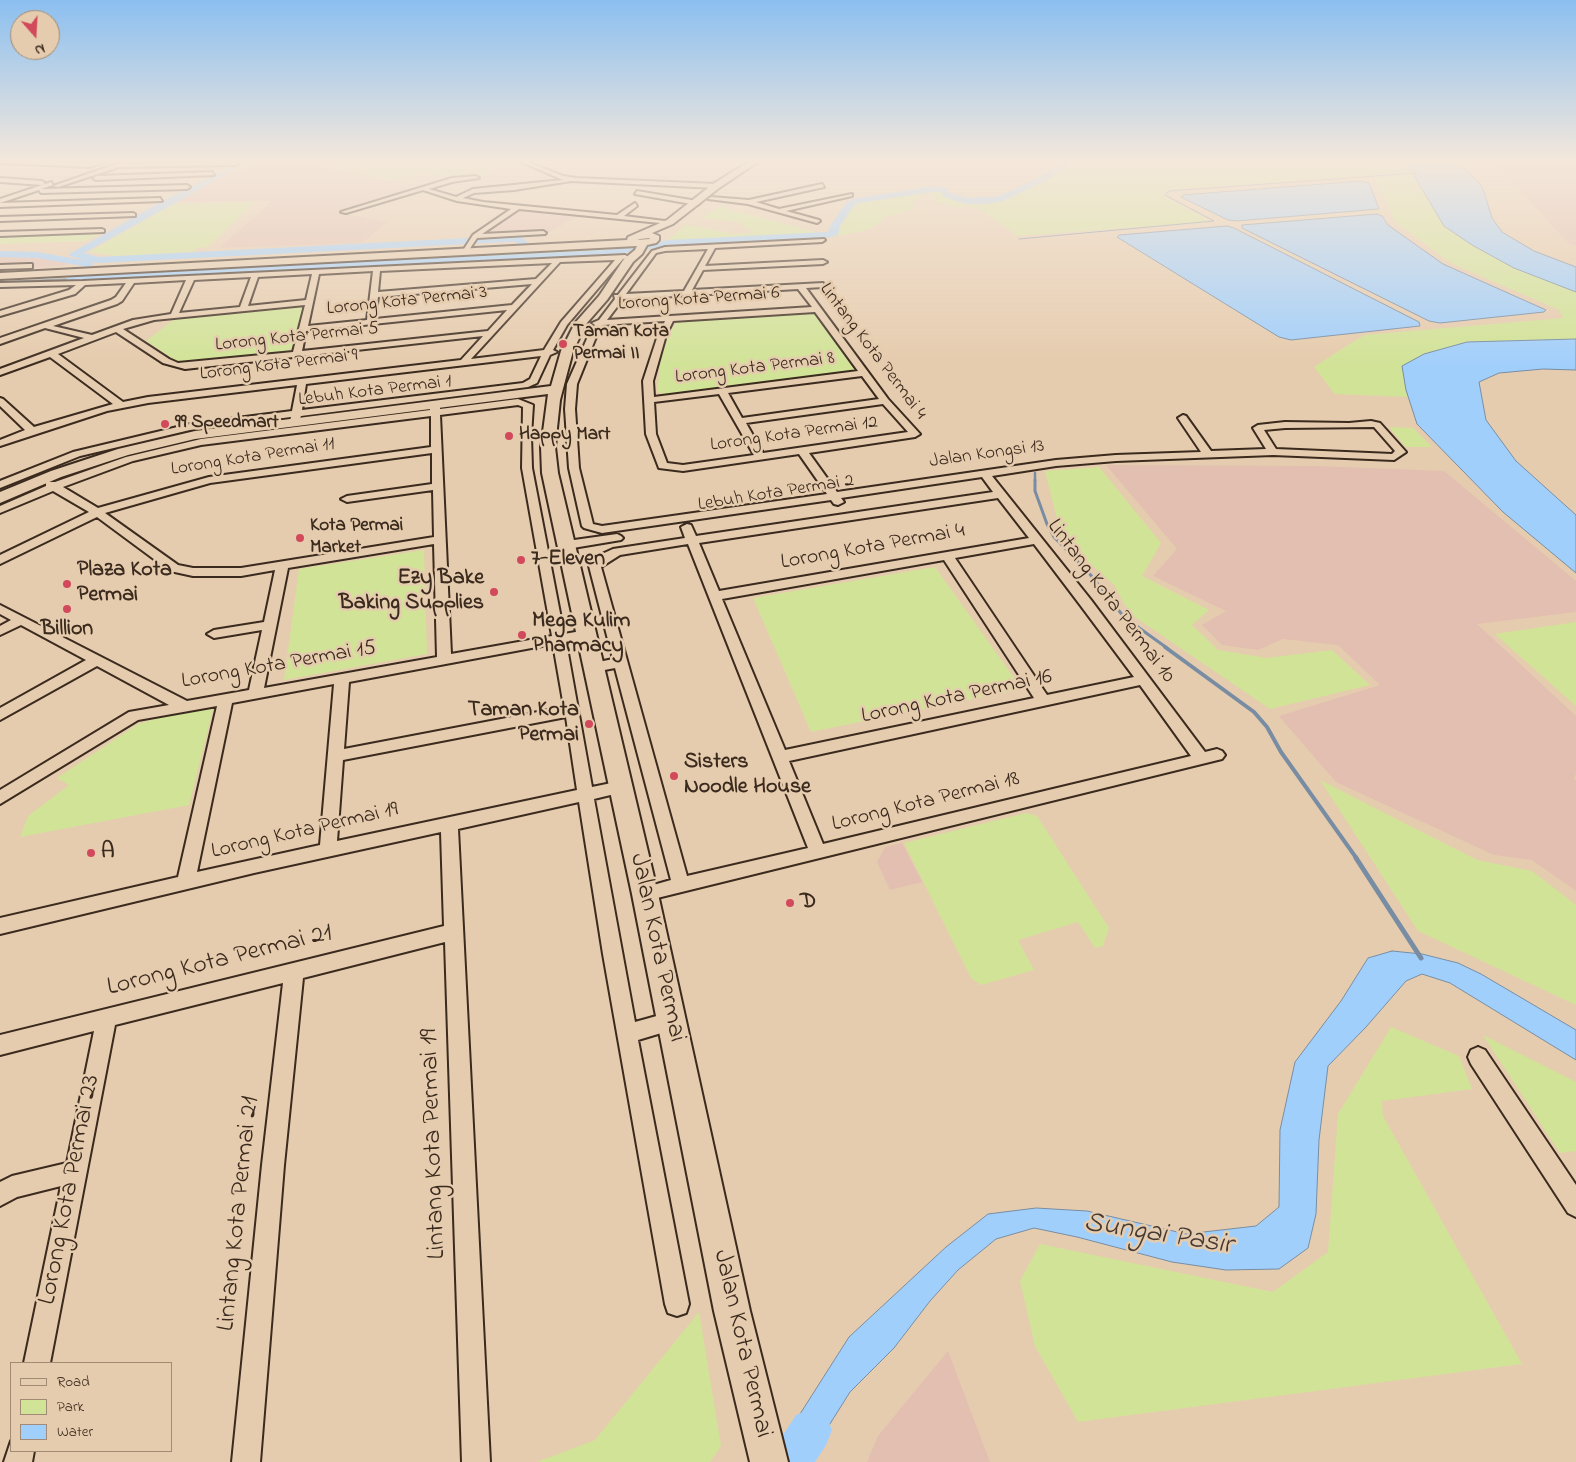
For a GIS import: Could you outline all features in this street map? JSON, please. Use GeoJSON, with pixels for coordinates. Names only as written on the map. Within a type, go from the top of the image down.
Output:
{"type":"FeatureCollection","features":[{"type":"Feature","properties":{"kind":"main road"},"geometry":{"type":"LineString","coordinates":[[199,266],[125,267],[471,242],[600,242],[640,247],[661,229]]}},
{"type":"Feature","properties":{"kind":"main road"},"geometry":{"type":"LineString","coordinates":[[74,270],[640,247],[666,229]]}},
{"type":"Feature","properties":{"kind":"main road","name":"Jalan Kota Permai"},"geometry":{"type":"LineString","coordinates":[[640,247],[613,297],[590,323],[557,352],[550,434],[550,472],[645,894],[732,1312],[769,1462]]}},
{"type":"Feature","properties":{"kind":"main road"},"geometry":{"type":"LineString","coordinates":[[0,274],[225,260]]}},
{"type":"Feature","properties":{"kind":"main road","name":"Lebuh Kota Permai 1"},"geometry":{"type":"LineString","coordinates":[[0,498],[48,483],[123,452],[195,435],[295,418],[436,408],[477,395],[555,389]]}},
{"type":"Feature","properties":{"kind":"street"},"geometry":{"type":"LineString","coordinates":[[471,242],[488,229]]}},
{"type":"Feature","properties":{"kind":"street"},"geometry":{"type":"LineString","coordinates":[[0,234],[102,231]]}},
{"type":"Feature","properties":{"kind":"street"},"geometry":{"type":"LineString","coordinates":[[471,242],[543,233]]}},
{"type":"Feature","properties":{"kind":"street"},"geometry":{"type":"LineString","coordinates":[[613,297],[654,252],[665,249],[822,240]]}},
{"type":"Feature","properties":{"kind":"street"},"geometry":{"type":"LineString","coordinates":[[688,292],[713,246]]}},
{"type":"Feature","properties":{"kind":"street"},"geometry":{"type":"LineString","coordinates":[[2,286],[558,260],[640,247]]}},
{"type":"Feature","properties":{"kind":"street"},"geometry":{"type":"LineString","coordinates":[[557,352],[564,324],[640,247]]}},
{"type":"Feature","properties":{"kind":"street"},"geometry":{"type":"LineString","coordinates":[[464,362],[558,260]]}},
{"type":"Feature","properties":{"kind":"street"},"geometry":{"type":"LineString","coordinates":[[701,268],[823,262]]}},
{"type":"Feature","properties":{"kind":"street"},"geometry":{"type":"LineString","coordinates":[[0,267],[29,266]]}},
{"type":"Feature","properties":{"kind":"street"},"geometry":{"type":"LineString","coordinates":[[371,322],[377,269]]}},
{"type":"Feature","properties":{"kind":"street"},"geometry":{"type":"LineString","coordinates":[[297,354],[316,272]]}},
{"type":"Feature","properties":{"kind":"street"},"geometry":{"type":"LineString","coordinates":[[243,308],[255,274]]}},
{"type":"Feature","properties":{"kind":"street"},"geometry":{"type":"LineString","coordinates":[[175,314],[191,278]]}},
{"type":"Feature","properties":{"kind":"street"},"geometry":{"type":"LineString","coordinates":[[0,341],[114,302],[120,299],[131,280]]}},
{"type":"Feature","properties":{"kind":"street"},"geometry":{"type":"LineString","coordinates":[[374,295],[539,281]]}},
{"type":"Feature","properties":{"kind":"street"},"geometry":{"type":"LineString","coordinates":[[0,314],[72,292],[83,283]]}},
{"type":"Feature","properties":{"kind":"street"},"geometry":{"type":"LineString","coordinates":[[613,297],[820,285]]}},
{"type":"Feature","properties":{"kind":"street","name":"Lintang Kota Permai 4"},"geometry":{"type":"LineString","coordinates":[[801,286],[865,374],[915,434],[910,436]]}},
{"type":"Feature","properties":{"kind":"street"},"geometry":{"type":"LineString","coordinates":[[0,372],[136,322],[175,314],[308,302]]}},
{"type":"Feature","properties":{"kind":"street","name":"Lorong Kota Permai 3"},"geometry":{"type":"LineString","coordinates":[[303,329],[515,307]]}},
{"type":"Feature","properties":{"kind":"street","name":"Lorong Kota Permai 6"},"geometry":{"type":"LineString","coordinates":[[590,323],[819,309]]}},
{"type":"Feature","properties":{"kind":"street"},"geometry":{"type":"LineString","coordinates":[[649,400],[648,381],[662,335],[670,318]]}},
{"type":"Feature","properties":{"kind":"street"},"geometry":{"type":"LineString","coordinates":[[590,323],[572,384],[570,409],[574,468],[588,526],[602,530],[836,500],[803,452]]}},
{"type":"Feature","properties":{"kind":"street"},"geometry":{"type":"LineString","coordinates":[[44,326],[92,338]]}},
{"type":"Feature","properties":{"kind":"street","name":"Lorong Kota Permai 5"},"geometry":{"type":"LineString","coordinates":[[117,329],[166,361],[185,366],[491,333]]}},
{"type":"Feature","properties":{"kind":"street","name":"Lorong Kota Permai 9"},"geometry":{"type":"LineString","coordinates":[[0,443],[32,431],[120,405],[177,396],[557,352]]}},
{"type":"Feature","properties":{"kind":"street","name":"Lebuh Kota Permai 1"},"geometry":{"type":"LineString","coordinates":[[0,485],[76,454],[190,427],[295,418],[477,395],[526,385],[534,381],[557,352]]}},
{"type":"Feature","properties":{"kind":"street"},"geometry":{"type":"LineString","coordinates":[[51,354],[120,405]]}},
{"type":"Feature","properties":{"kind":"street","name":"Lorong Kota Permai 8"},"geometry":{"type":"LineString","coordinates":[[649,400],[865,374]]}},
{"type":"Feature","properties":{"kind":"street"},"geometry":{"type":"LineString","coordinates":[[295,418],[302,381]]}},
{"type":"Feature","properties":{"kind":"street"},"geometry":{"type":"LineString","coordinates":[[722,391],[761,458]]}},
{"type":"Feature","properties":{"kind":"street","name":"Lorong Kota Permai 12"},"geometry":{"type":"LineString","coordinates":[[649,400],[651,434],[663,466],[683,468],[910,436]]}},
{"type":"Feature","properties":{"kind":"street"},"geometry":{"type":"LineString","coordinates":[[740,421],[886,401]]}},
{"type":"Feature","properties":{"kind":"street","name":"Lebuh Kota Permai 1"},"geometry":{"type":"LineString","coordinates":[[0,510],[48,483],[130,459],[201,442],[436,408],[518,402]]}},
{"type":"Feature","properties":{"kind":"street","name":"Jalan Kota Permai"},"geometry":{"type":"LineString","coordinates":[[518,402],[528,405],[526,423],[527,468],[572,711],[627,1034],[677,1304]]}},
{"type":"Feature","properties":{"kind":"street"},"geometry":{"type":"LineString","coordinates":[[2,405],[32,431]]}},
{"type":"Feature","properties":{"kind":"street"},"geometry":{"type":"LineString","coordinates":[[436,408],[444,660]]}},
{"type":"Feature","properties":{"kind":"street"},"geometry":{"type":"LineString","coordinates":[[1183,418],[1208,454]]}},
{"type":"Feature","properties":{"kind":"street","name":"Jalan Kongsi 13"},"geometry":{"type":"LineString","coordinates":[[987,477],[1075,461],[1273,452],[1394,457],[1401,452],[1377,425],[1372,424],[1349,426],[1286,425],[1258,428],[1273,452]]}},
{"type":"Feature","properties":{"kind":"street"},"geometry":{"type":"LineString","coordinates":[[526,436],[550,434]]}},
{"type":"Feature","properties":{"kind":"street","name":"Lorong Kota Permai 11"},"geometry":{"type":"LineString","coordinates":[[0,560],[119,503],[209,480],[437,449]]}},
{"type":"Feature","properties":{"kind":"street","name":"Lebuh Kota Permai 2"},"geometry":{"type":"LineString","coordinates":[[595,566],[606,557],[617,552],[836,500],[987,477]]}},
{"type":"Feature","properties":{"kind":"street","name":"Lintang Kota Permai 10"},"geometry":{"type":"LineString","coordinates":[[987,477],[1143,680],[1209,757]]}},
{"type":"Feature","properties":{"kind":"street"},"geometry":{"type":"LineString","coordinates":[[48,483],[98,513],[174,568],[193,572],[235,573],[440,540]]}},
{"type":"Feature","properties":{"kind":"street"},"geometry":{"type":"LineString","coordinates":[[347,499],[438,486]]}},
{"type":"Feature","properties":{"kind":"street","name":"Lebuh Kota Permai 2"},"geometry":{"type":"LineString","coordinates":[[567,545],[690,534],[1000,494]]}},
{"type":"Feature","properties":{"kind":"street"},"geometry":{"type":"LineString","coordinates":[[690,534],[818,852]]}},
{"type":"Feature","properties":{"kind":"street","name":"Lorong Kota Permai 4"},"geometry":{"type":"LineString","coordinates":[[715,596],[1037,540]]}},
{"type":"Feature","properties":{"kind":"street"},"geometry":{"type":"LineString","coordinates":[[947,556],[1043,701]]}},
{"type":"Feature","properties":{"kind":"street"},"geometry":{"type":"LineString","coordinates":[[256,693],[282,566]]}},
{"type":"Feature","properties":{"kind":"street","name":"Jalan Kota Permai"},"geometry":{"type":"LineString","coordinates":[[595,566],[681,886]]}},
{"type":"Feature","properties":{"kind":"street"},"geometry":{"type":"LineString","coordinates":[[0,609],[184,706]]}},
{"type":"Feature","properties":{"kind":"street"},"geometry":{"type":"LineString","coordinates":[[0,631],[21,620]]}},
{"type":"Feature","properties":{"kind":"street"},"geometry":{"type":"LineString","coordinates":[[214,634],[270,625]]}},
{"type":"Feature","properties":{"kind":"street","name":"Lorong Kota Permai 15"},"geometry":{"type":"LineString","coordinates":[[0,798],[134,716],[587,634]]}},
{"type":"Feature","properties":{"kind":"street"},"geometry":{"type":"LineString","coordinates":[[0,715],[97,660]]}},
{"type":"Feature","properties":{"kind":"street"},"geometry":{"type":"LineString","coordinates":[[594,667],[621,662]]}},
{"type":"Feature","properties":{"kind":"street"},"geometry":{"type":"LineString","coordinates":[[328,850],[342,678]]}},
{"type":"Feature","properties":{"kind":"street","name":"Lorong Kota Permai 16"},"geometry":{"type":"LineString","coordinates":[[780,757],[1143,680]]}},
{"type":"Feature","properties":{"kind":"street"},"geometry":{"type":"LineString","coordinates":[[186,882],[226,698]]}},
{"type":"Feature","properties":{"kind":"street"},"geometry":{"type":"LineString","coordinates":[[336,756],[572,711]]}},
{"type":"Feature","properties":{"kind":"street","name":"Lorong Kota Permai 18"},"geometry":{"type":"LineString","coordinates":[[645,894],[1209,757]]}},
{"type":"Feature","properties":{"kind":"street","name":"Lorong Kota Permai 19"},"geometry":{"type":"LineString","coordinates":[[0,926],[328,850],[621,787]]}},
{"type":"Feature","properties":{"kind":"street","name":"Lintang Kota Permai 19"},"geometry":{"type":"LineString","coordinates":[[449,824],[476,1462]]}},
{"type":"Feature","properties":{"kind":"street","name":"Lorong Kota Permai 21"},"geometry":{"type":"LineString","coordinates":[[0,1045],[454,932]]}},
{"type":"Feature","properties":{"kind":"street","name":"Lintang Kota Permai 21"},"geometry":{"type":"LineString","coordinates":[[246,1462],[273,1165],[294,972]]}},
{"type":"Feature","properties":{"kind":"street","name":"Lorong Kota Permai 23"},"geometry":{"type":"LineString","coordinates":[[37,1362],[74,1172],[107,1018]]}},
{"type":"Feature","properties":{"kind":"street"},"geometry":{"type":"LineString","coordinates":[[627,1034],[671,1021]]}},
{"type":"Feature","properties":{"kind":"street"},"geometry":{"type":"LineString","coordinates":[[1478,1057],[1576,1205]]}},
{"type":"Feature","properties":{"kind":"street"},"geometry":{"type":"LineString","coordinates":[[0,1196],[12,1187],[74,1172]]}},
{"type":"Feature","properties":{"kind":"shaded area"},"geometry":{"type":"Polygon","coordinates":[[[240,229],[379,229],[362,243],[219,248],[240,229]]]}},
{"type":"Feature","properties":{"kind":"shaded area"},"geometry":{"type":"Polygon","coordinates":[[[481,229],[554,229],[542,236],[466,240],[481,229]]]}},
{"type":"Feature","properties":{"kind":"shaded area"},"geometry":{"type":"Polygon","coordinates":[[[1555,229],[1576,229],[1576,246],[1568,243],[1555,229]]]}},
{"type":"Feature","properties":{"kind":"shaded area"},"geometry":{"type":"Polygon","coordinates":[[[16,256],[68,262],[64,266],[0,269],[0,257],[16,256]]]}},
{"type":"Feature","properties":{"kind":"shaded area"},"geometry":{"type":"Polygon","coordinates":[[[1106,465],[1316,466],[1444,471],[1576,581],[1576,612],[1477,624],[1576,716],[1576,773],[1574,780],[1576,780],[1576,891],[1532,860],[1494,855],[1336,782],[1279,716],[1380,685],[1338,645],[1283,639],[1258,650],[1222,645],[1202,625],[1226,611],[1153,576],[1177,549],[1106,465]]]}},
{"type":"Feature","properties":{"kind":"shaded area"},"geometry":{"type":"Polygon","coordinates":[[[902,843],[922,882],[890,890],[877,862],[885,847],[902,843]]]}},
{"type":"Feature","properties":{"kind":"shaded area"},"geometry":{"type":"Polygon","coordinates":[[[948,1351],[990,1462],[867,1462],[878,1436],[948,1351]]]}},
{"type":"Feature","properties":{"kind":"green space"},"geometry":{"type":"Polygon","coordinates":[[[129,229],[227,229],[208,247],[197,248],[193,252],[117,256],[89,252],[129,229]]]}},
{"type":"Feature","properties":{"kind":"green space"},"geometry":{"type":"Polygon","coordinates":[[[680,229],[711,229],[734,234],[755,233],[749,229],[804,229],[822,234],[670,241],[669,239],[680,229]]]}},
{"type":"Feature","properties":{"kind":"green space"},"geometry":{"type":"Polygon","coordinates":[[[840,229],[870,229],[833,237],[840,229]]]}},
{"type":"Feature","properties":{"kind":"green space"},"geometry":{"type":"Polygon","coordinates":[[[1008,229],[1109,229],[1018,236],[1008,229]]]}},
{"type":"Feature","properties":{"kind":"green space"},"geometry":{"type":"Polygon","coordinates":[[[1405,229],[1449,229],[1472,245],[1514,268],[1576,292],[1576,339],[1467,342],[1402,366],[1408,397],[1335,394],[1314,367],[1364,335],[1563,318],[1559,310],[1451,263],[1405,229]]]}},
{"type":"Feature","properties":{"kind":"green space"},"geometry":{"type":"Polygon","coordinates":[[[102,233],[85,241],[0,244],[0,237],[102,233]]]}},
{"type":"Feature","properties":{"kind":"green space"},"geometry":{"type":"Polygon","coordinates":[[[635,246],[624,250],[532,254],[532,251],[635,246]]]}},
{"type":"Feature","properties":{"kind":"green space"},"geometry":{"type":"Polygon","coordinates":[[[519,253],[520,255],[390,261],[390,258],[519,253]]]}},
{"type":"Feature","properties":{"kind":"green space"},"geometry":{"type":"Polygon","coordinates":[[[355,259],[353,263],[82,277],[85,274],[355,259]]]}},
{"type":"Feature","properties":{"kind":"green space"},"geometry":{"type":"Polygon","coordinates":[[[300,305],[304,309],[293,346],[286,353],[194,363],[178,362],[146,341],[177,317],[300,305]]]}},
{"type":"Feature","properties":{"kind":"green space"},"geometry":{"type":"Polygon","coordinates":[[[816,311],[860,371],[664,394],[657,392],[661,358],[670,333],[676,323],[816,311]]]}},
{"type":"Feature","properties":{"kind":"green space"},"geometry":{"type":"Polygon","coordinates":[[[1389,427],[1413,428],[1432,447],[1406,447],[1389,427]]]}},
{"type":"Feature","properties":{"kind":"green space"},"geometry":{"type":"Polygon","coordinates":[[[1099,467],[1161,543],[1142,576],[1209,610],[1192,625],[1218,650],[1267,658],[1332,650],[1370,685],[1270,709],[1129,613],[1114,585],[1062,539],[1045,471],[1099,467]]]}},
{"type":"Feature","properties":{"kind":"green space"},"geometry":{"type":"Polygon","coordinates":[[[424,550],[427,654],[284,680],[299,569],[424,550]]]}},
{"type":"Feature","properties":{"kind":"green space"},"geometry":{"type":"Polygon","coordinates":[[[935,567],[1022,689],[811,732],[753,598],[935,567]]]}},
{"type":"Feature","properties":{"kind":"green space"},"geometry":{"type":"Polygon","coordinates":[[[1576,622],[1576,706],[1495,634],[1576,622]]]}},
{"type":"Feature","properties":{"kind":"green space"},"geometry":{"type":"Polygon","coordinates":[[[213,709],[189,805],[20,837],[28,816],[69,785],[57,778],[138,724],[169,715],[213,709]]]}},
{"type":"Feature","properties":{"kind":"green space"},"geometry":{"type":"Polygon","coordinates":[[[1320,780],[1477,860],[1532,871],[1576,905],[1576,1005],[1418,931],[1320,780]]]}},
{"type":"Feature","properties":{"kind":"green space"},"geometry":{"type":"Polygon","coordinates":[[[1026,813],[1037,816],[1109,928],[1103,946],[1095,948],[1078,922],[1018,940],[1034,970],[981,985],[971,978],[904,843],[1026,813]]]}},
{"type":"Feature","properties":{"kind":"green space"},"geometry":{"type":"Polygon","coordinates":[[[1391,1027],[1459,1056],[1472,1089],[1382,1101],[1383,1116],[1522,1364],[1078,1422],[1035,1346],[1020,1281],[1040,1244],[1273,1292],[1328,1252],[1338,1114],[1391,1027]]]}},
{"type":"Feature","properties":{"kind":"green space"},"geometry":{"type":"Polygon","coordinates":[[[1483,1035],[1576,1082],[1576,1151],[1560,1153],[1483,1035]]]}},
{"type":"Feature","properties":{"kind":"green space"},"geometry":{"type":"Polygon","coordinates":[[[699,1312],[721,1446],[710,1462],[537,1462],[595,1440],[699,1312]]]}},
{"type":"Feature","properties":{"kind":"water"},"geometry":{"type":"Polygon","coordinates":[[[1188,229],[1236,229],[1419,322],[1420,326],[1291,340],[1279,337],[1117,237],[1119,235],[1188,229]]]}},
{"type":"Feature","properties":{"kind":"water"},"geometry":{"type":"Polygon","coordinates":[[[1244,229],[1394,229],[1443,264],[1546,310],[1544,312],[1440,323],[1429,321],[1244,229]]]}},
{"type":"Feature","properties":{"kind":"water"},"geometry":{"type":"Polygon","coordinates":[[[1449,229],[1500,229],[1534,251],[1576,267],[1576,292],[1514,268],[1472,245],[1449,229]]]}},
{"type":"Feature","properties":{"kind":"water"},"geometry":{"type":"Polygon","coordinates":[[[1576,339],[1576,370],[1543,369],[1499,373],[1479,382],[1486,420],[1516,461],[1576,515],[1576,573],[1503,512],[1417,424],[1406,390],[1402,366],[1424,354],[1467,342],[1576,339]]]}},
{"type":"Feature","properties":{"kind":"water"},"geometry":{"type":"Polygon","coordinates":[[[1392,951],[1422,954],[1458,963],[1481,974],[1576,1030],[1576,1060],[1450,983],[1422,974],[1406,981],[1366,1027],[1328,1066],[1319,1140],[1316,1214],[1308,1248],[1279,1269],[1226,1270],[1172,1262],[1077,1237],[1034,1228],[996,1239],[958,1270],[930,1301],[894,1348],[850,1392],[806,1462],[792,1462],[786,1436],[849,1337],[946,1247],[988,1214],[1036,1208],[1087,1211],[1186,1234],[1256,1226],[1279,1207],[1280,1130],[1295,1062],[1341,1001],[1368,958],[1392,951]]]}},
{"type":"Feature","properties":{"kind":"waterway"},"geometry":{"type":"LineString","coordinates":[[119,229],[74,254],[99,260],[508,239],[518,239],[523,243]]}},
{"type":"Feature","properties":{"kind":"waterway"},"geometry":{"type":"LineString","coordinates":[[75,275],[72,279],[605,253],[669,243],[826,235],[834,233],[835,229]]}},
{"type":"Feature","properties":{"kind":"waterway"},"geometry":{"type":"LineString","coordinates":[[1019,239],[1125,229]]}},
{"type":"Feature","properties":{"kind":"waterway"},"geometry":{"type":"LineString","coordinates":[[0,254],[38,255],[88,264]]}},
{"type":"Feature","properties":{"kind":"waterway"},"geometry":{"type":"LineString","coordinates":[[0,282],[72,279]]}},
{"type":"Feature","properties":{"kind":"waterway"},"geometry":{"type":"LineString","coordinates":[[1035,473],[1035,491],[1047,524],[1054,537],[1089,573],[1124,617],[1167,648]]}},
{"type":"Feature","properties":{"kind":"waterway"},"geometry":{"type":"LineString","coordinates":[[1165,647],[1254,712],[1267,727],[1281,752],[1357,859]]}},
{"type":"Feature","properties":{"kind":"waterway"},"geometry":{"type":"LineString","coordinates":[[1356,858],[1421,958]]}},
{"type":"Feature","properties":{"kind":"waterway","name":"Sungai Pasir"},"geometry":{"type":"LineString","coordinates":[[779,1462],[800,1447],[811,1430]]}},
{"type":"Feature","properties":{"kind":"place","name":"Taman Kota Permai II"},"geometry":{"type":"Point","coordinates":[563,344]}},
{"type":"Feature","properties":{"kind":"place","name":"99 Speedmart"},"geometry":{"type":"Point","coordinates":[165,424]}},
{"type":"Feature","properties":{"kind":"place","name":"Happy Mart"},"geometry":{"type":"Point","coordinates":[509,436]}},
{"type":"Feature","properties":{"kind":"place","name":"Kota Permai Market"},"geometry":{"type":"Point","coordinates":[300,538]}},
{"type":"Feature","properties":{"kind":"place","name":"7-Eleven"},"geometry":{"type":"Point","coordinates":[521,560]}},
{"type":"Feature","properties":{"kind":"place","name":"Plaza Kota Permai"},"geometry":{"type":"Point","coordinates":[67,584]}},
{"type":"Feature","properties":{"kind":"place","name":"Ezy Bake Baking Supplies"},"geometry":{"type":"Point","coordinates":[494,592]}},
{"type":"Feature","properties":{"kind":"place","name":"Billion"},"geometry":{"type":"Point","coordinates":[67,609]}},
{"type":"Feature","properties":{"kind":"place","name":"Mega Kulim Pharmacy"},"geometry":{"type":"Point","coordinates":[522,635]}},
{"type":"Feature","properties":{"kind":"place","name":"Taman Kota Permai"},"geometry":{"type":"Point","coordinates":[589,724]}},
{"type":"Feature","properties":{"kind":"place","name":"Sisters Noodle House"},"geometry":{"type":"Point","coordinates":[674,776]}},
{"type":"Feature","properties":{"kind":"place","name":"A"},"geometry":{"type":"Point","coordinates":[91,853]}},
{"type":"Feature","properties":{"kind":"place","name":"D"},"geometry":{"type":"Point","coordinates":[790,903]}}]}
